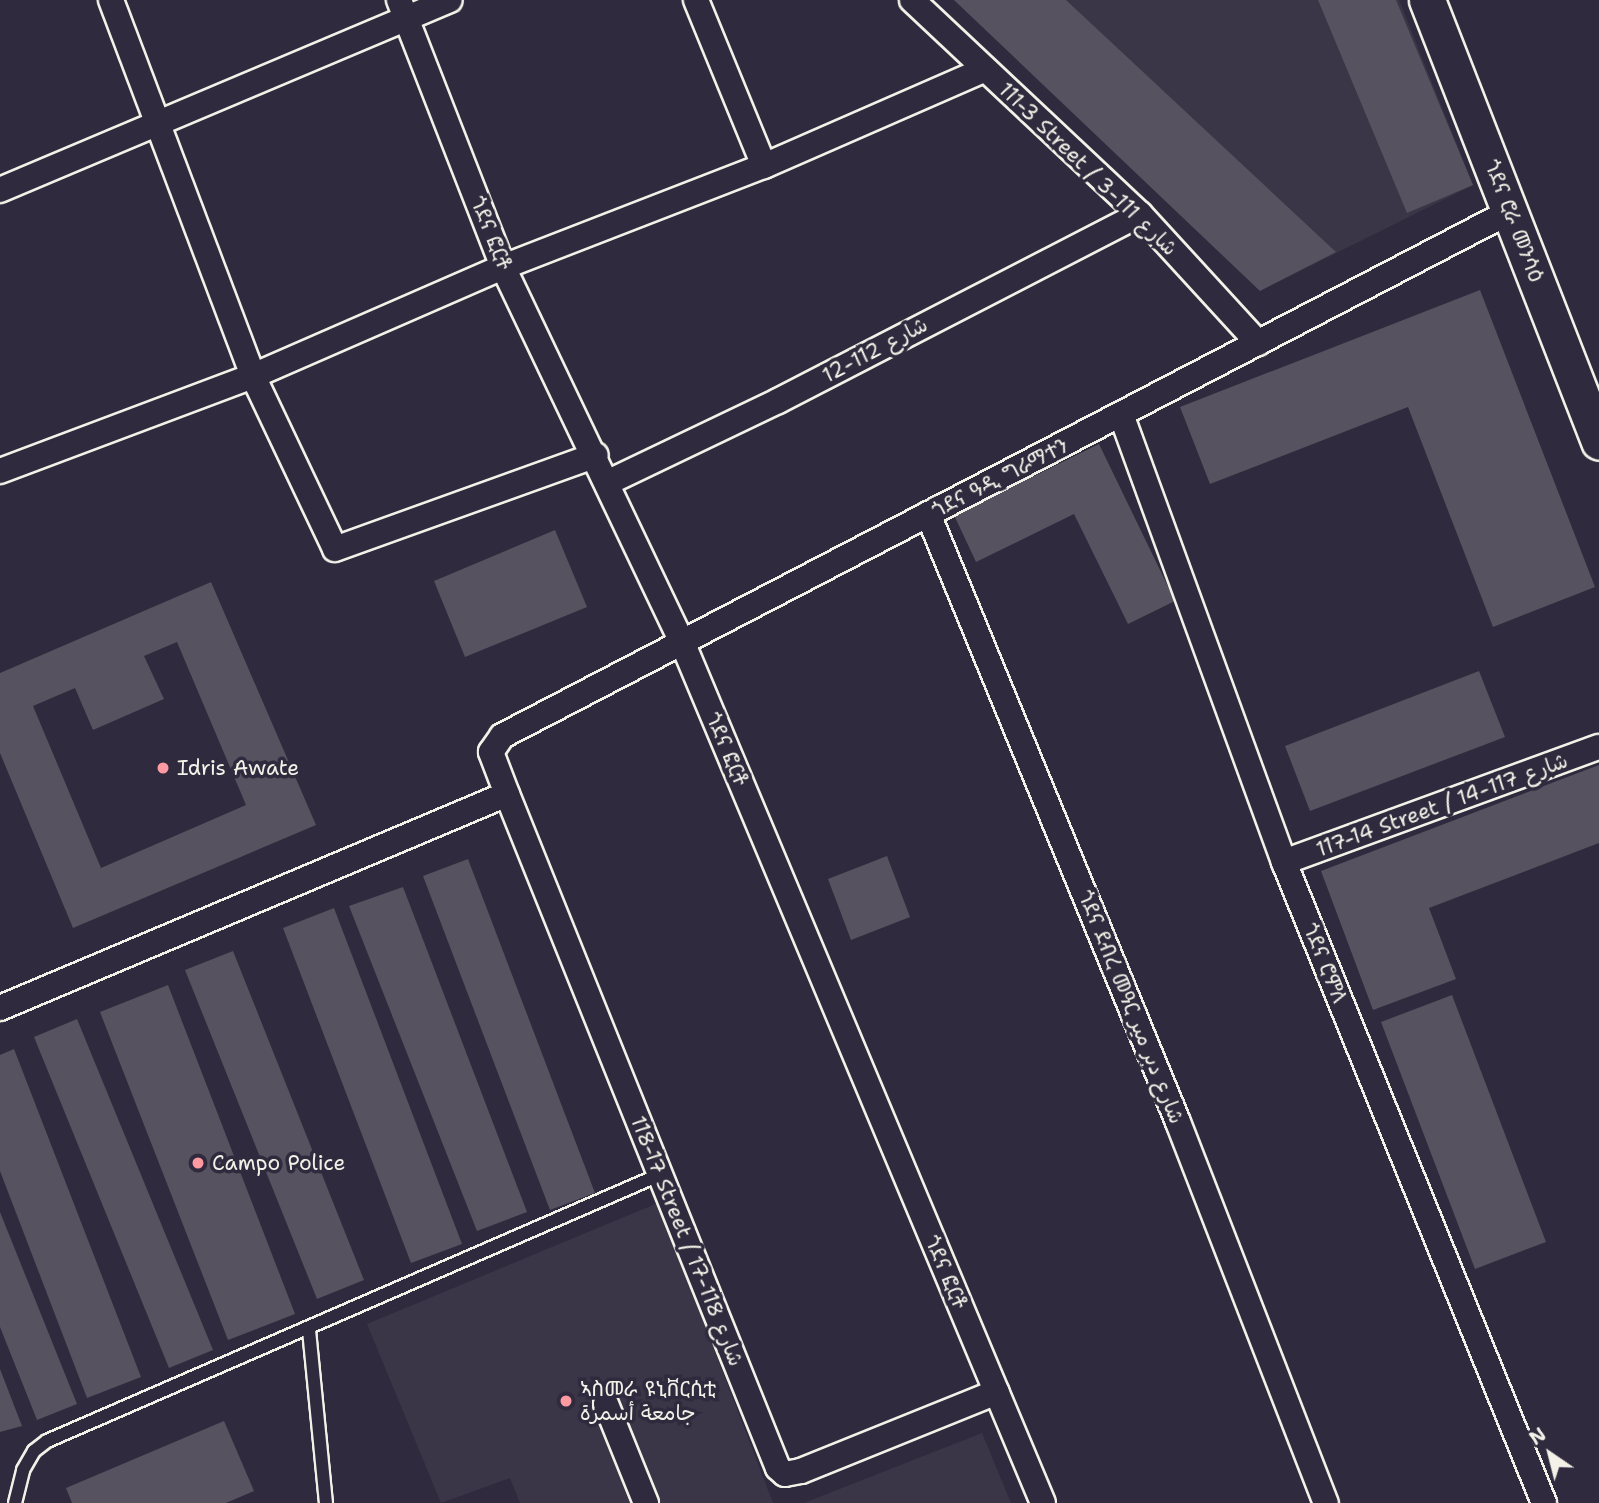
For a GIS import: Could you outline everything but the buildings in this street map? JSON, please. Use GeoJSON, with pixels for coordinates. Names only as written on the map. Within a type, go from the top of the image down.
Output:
{"type":"FeatureCollection","features":[{"type":"Feature","properties":{"kind":"main road","name":"ጎደና ሮራ መንሳዕ"},"geometry":{"type":"LineString","coordinates":[[1427,0],[1599,442]]}},
{"type":"Feature","properties":{"kind":"street"},"geometry":{"type":"LineString","coordinates":[[111,0],[253,376],[335,549],[596,455]]}},
{"type":"Feature","properties":{"kind":"street"},"geometry":{"type":"LineString","coordinates":[[0,190],[156,124],[402,9],[449,0]]}},
{"type":"Feature","properties":{"kind":"street"},"geometry":{"type":"LineString","coordinates":[[696,0],[764,166]]}},
{"type":"Feature","properties":{"kind":"street","name":"111-3 Street / شارع 111-3"},"geometry":{"type":"LineString","coordinates":[[912,0],[1140,214],[1258,343]]}},
{"type":"Feature","properties":{"kind":"street","name":"ጎደና ፎርቶ"},"geometry":{"type":"LineString","coordinates":[[402,9],[503,267],[609,482],[683,644],[1044,1503]]}},
{"type":"Feature","properties":{"kind":"street"},"geometry":{"type":"LineString","coordinates":[[0,471],[253,376],[503,267],[764,166],[984,70]]}},
{"type":"Feature","properties":{"kind":"street","name":"ጎደና ዓዲ ግራማተን"},"geometry":{"type":"LineString","coordinates":[[492,746],[502,736],[928,514],[1122,417],[1511,211]]}},
{"type":"Feature","properties":{"kind":"street","name":"شارع 112-12"},"geometry":{"type":"LineString","coordinates":[[609,482],[778,401],[1140,214]]}},
{"type":"Feature","properties":{"kind":"street","name":"ጎደና ሮምለ"},"geometry":{"type":"LineString","coordinates":[[1122,417],[1284,862],[1544,1503]]}},
{"type":"Feature","properties":{"kind":"street","name":"ጎደና ደብረ መዓር شارع دبر مير"},"geometry":{"type":"LineString","coordinates":[[928,514],[1178,1122],[1326,1503]]}},
{"type":"Feature","properties":{"kind":"street","name":"118-17 Street / شارع 118-17"},"geometry":{"type":"LineString","coordinates":[[492,746],[492,758],[661,1174],[773,1462],[785,1474],[801,1471],[997,1392]]}},
{"type":"Feature","properties":{"kind":"street","name":"117-14 Street / شارع 117-14"},"geometry":{"type":"LineString","coordinates":[[1284,862],[1599,747]]}},
{"type":"Feature","properties":{"kind":"street"},"geometry":{"type":"LineString","coordinates":[[0,1008],[507,794]]}},
{"type":"Feature","properties":{"kind":"street"},"geometry":{"type":"LineString","coordinates":[[606,1404],[646,1503]]}},
{"type":"Feature","properties":{"kind":"lane"},"geometry":{"type":"LineString","coordinates":[[15,1503],[23,1470],[34,1451],[47,1441],[309,1330],[661,1174]]}},
{"type":"Feature","properties":{"kind":"lane"},"geometry":{"type":"LineString","coordinates":[[309,1330],[326,1503]]}},
{"type":"Feature","properties":{"kind":"shaded area"},"geometry":{"type":"Polygon","coordinates":[[[954,0],[1399,0],[1473,185],[1260,291],[954,0]]]}},
{"type":"Feature","properties":{"kind":"shaded area","name":"ኣስመራ ዩኒቨርሲቲ جامعة أسمرة"},"geometry":{"type":"Polygon","coordinates":[[[658,1203],[773,1503],[520,1503],[510,1478],[441,1503],[367,1324],[658,1203]]]}},
{"type":"Feature","properties":{"kind":"shaded area"},"geometry":{"type":"Polygon","coordinates":[[[982,1433],[1011,1503],[804,1503],[982,1433]]]}},
{"type":"Feature","properties":{"kind":"place","name":"Idris Awate"},"geometry":{"type":"Point","coordinates":[163,768]}},
{"type":"Feature","properties":{"kind":"place","name":"Campo Police"},"geometry":{"type":"Point","coordinates":[198,1163]}},
{"type":"Feature","properties":{"kind":"place","name":"ኣስመራ ዩኒቨርሲቲ جامعة أسمرة"},"geometry":{"type":"Point","coordinates":[566,1401]}}]}
